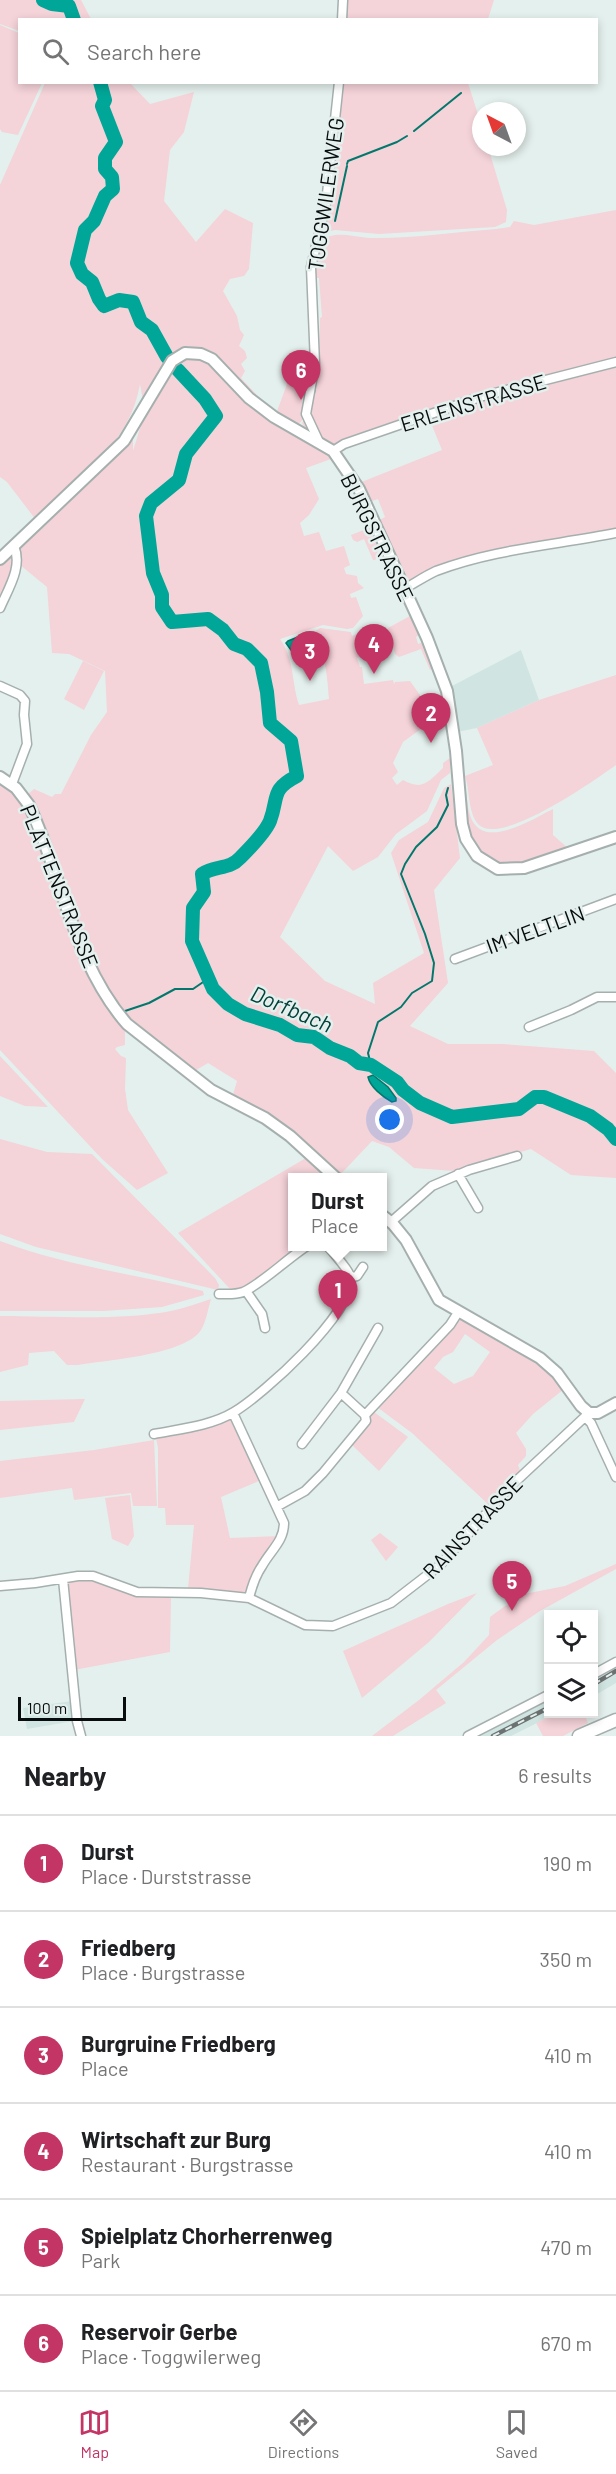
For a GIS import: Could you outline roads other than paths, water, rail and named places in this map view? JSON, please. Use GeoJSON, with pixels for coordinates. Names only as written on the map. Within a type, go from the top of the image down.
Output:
{"type":"FeatureCollection","features":[{"type":"Feature","properties":{"kind":"main road"},"geometry":{"type":"LineString","coordinates":[[579,1736],[616,1720]]}},
{"type":"Feature","properties":{"kind":"street"},"geometry":{"type":"LineString","coordinates":[[342,18],[343,0]]}},
{"type":"Feature","properties":{"kind":"street","name":"TOGGWILERWEG"},"geometry":{"type":"LineString","coordinates":[[320,446],[306,414],[315,364],[314,294],[311,267],[326,203],[339,84]]}},
{"type":"Feature","properties":{"kind":"street","name":"BURGSTRASSE"},"geometry":{"type":"LineString","coordinates":[[0,559],[124,441],[167,367],[178,357],[192,353],[212,359],[249,398],[320,446],[333,451],[359,489],[447,691],[456,751],[462,824],[466,839],[477,856],[498,869],[524,868],[616,837]]}},
{"type":"Feature","properties":{"kind":"street","name":"ERLENSTRASSE"},"geometry":{"type":"LineString","coordinates":[[333,451],[344,444],[483,396],[616,362]]}},
{"type":"Feature","properties":{"kind":"street"},"geometry":{"type":"LineString","coordinates":[[404,589],[434,572],[467,561],[512,550],[616,533]]}},
{"type":"Feature","properties":{"kind":"street"},"geometry":{"type":"LineString","coordinates":[[0,608],[16,569],[18,556],[14,546]]}},
{"type":"Feature","properties":{"kind":"street"},"geometry":{"type":"LineString","coordinates":[[0,686],[20,695],[25,702],[27,744],[12,784]]}},
{"type":"Feature","properties":{"kind":"street","name":"PLATTENSTRASSE"},"geometry":{"type":"LineString","coordinates":[[0,777],[12,784],[25,798],[33,812],[78,940],[116,1011],[128,1024],[211,1090],[265,1118],[291,1136],[331,1173]]}},
{"type":"Feature","properties":{"kind":"street","name":"IM VELTLIN"},"geometry":{"type":"LineString","coordinates":[[454,959],[616,899]]}},
{"type":"Feature","properties":{"kind":"street"},"geometry":{"type":"LineString","coordinates":[[529,1027],[597,997],[616,997]]}},
{"type":"Feature","properties":{"kind":"street"},"geometry":{"type":"LineString","coordinates":[[517,1156],[458,1174],[432,1186],[387,1219],[406,1240],[439,1300],[540,1358],[557,1373],[587,1415],[616,1477]]}},
{"type":"Feature","properties":{"kind":"street"},"geometry":{"type":"LineString","coordinates":[[458,1174],[478,1208]]}},
{"type":"Feature","properties":{"kind":"street"},"geometry":{"type":"LineString","coordinates":[[219,1294],[237,1294],[246,1291],[300,1251]]}},
{"type":"Feature","properties":{"kind":"street"},"geometry":{"type":"LineString","coordinates":[[332,1251],[351,1277]]}},
{"type":"Feature","properties":{"kind":"street"},"geometry":{"type":"LineString","coordinates":[[351,1277],[357,1276],[363,1267]]}},
{"type":"Feature","properties":{"kind":"street"},"geometry":{"type":"LineString","coordinates":[[154,1434],[198,1425],[233,1413],[284,1373],[308,1348],[342,1304],[351,1277]]}},
{"type":"Feature","properties":{"kind":"street"},"geometry":{"type":"LineString","coordinates":[[246,1291],[262,1314],[265,1328]]}},
{"type":"Feature","properties":{"kind":"street"},"geometry":{"type":"LineString","coordinates":[[365,1415],[450,1325],[459,1311]]}},
{"type":"Feature","properties":{"kind":"street"},"geometry":{"type":"LineString","coordinates":[[302,1444],[341,1393],[378,1328]]}},
{"type":"Feature","properties":{"kind":"street"},"geometry":{"type":"LineString","coordinates":[[278,1506],[305,1491],[366,1421],[365,1415],[341,1393]]}},
{"type":"Feature","properties":{"kind":"street","name":"RAINSTRASSE"},"geometry":{"type":"LineString","coordinates":[[0,1586],[93,1576],[137,1592],[201,1593],[249,1598],[297,1622],[315,1627],[333,1626],[391,1603],[439,1566],[513,1484],[587,1415],[598,1413],[616,1403]]}},
{"type":"Feature","properties":{"kind":"street"},"geometry":{"type":"LineString","coordinates":[[233,1413],[285,1523],[284,1536],[262,1565],[254,1580],[249,1598]]}},
{"type":"Feature","properties":{"kind":"street"},"geometry":{"type":"LineString","coordinates":[[63,1579],[77,1721],[81,1736]]}},
{"type":"Feature","properties":{"kind":"street"},"geometry":{"type":"LineString","coordinates":[[598,1672],[616,1662]]}},
{"type":"Feature","properties":{"kind":"street"},"geometry":{"type":"LineString","coordinates":[[468,1736],[544,1698]]}},
{"type":"Feature","properties":{"kind":"waterway","name":"Dorfbach"},"geometry":{"type":"LineString","coordinates":[[43,0],[52,4],[69,6],[73,18]]}},
{"type":"Feature","properties":{"kind":"waterway","name":"Dorfbach"},"geometry":{"type":"LineString","coordinates":[[101,84],[105,100],[102,106],[116,142],[105,158],[105,169],[112,177],[113,189],[105,196],[94,221],[85,230],[77,263],[82,274],[92,282],[104,306],[119,300],[133,302],[141,322],[152,330],[167,357]]}},
{"type":"Feature","properties":{"kind":"waterway"},"geometry":{"type":"LineString","coordinates":[[414,131],[461,93]]}},
{"type":"Feature","properties":{"kind":"waterway"},"geometry":{"type":"LineString","coordinates":[[347,164],[348,161],[407,136]]}},
{"type":"Feature","properties":{"kind":"waterway"},"geometry":{"type":"LineString","coordinates":[[335,221],[347,166]]}},
{"type":"Feature","properties":{"kind":"waterway"},"geometry":{"type":"LineString","coordinates":[[317,325],[318,334]]}},
{"type":"Feature","properties":{"kind":"waterway","name":"Dorfbach"},"geometry":{"type":"LineString","coordinates":[[178,370],[205,399],[216,416],[186,454],[179,480],[151,503],[146,516],[153,573],[162,595],[162,607],[172,622],[208,619],[223,630],[234,644],[247,649],[261,663],[270,723],[291,741],[297,776],[279,790],[268,826],[248,850],[236,862],[202,874],[204,892],[193,908],[192,941],[213,989],[228,1004],[245,1014],[280,1025],[297,1035],[314,1037],[359,1063],[371,1065],[397,1082],[403,1090],[420,1103],[452,1117],[519,1109],[535,1097],[544,1097],[590,1116],[608,1129],[616,1139]]}},
{"type":"Feature","properties":{"kind":"waterway"},"geometry":{"type":"LineString","coordinates":[[314,393],[315,386]]}},
{"type":"Feature","properties":{"kind":"waterway"},"geometry":{"type":"LineString","coordinates":[[371,1065],[368,1053],[378,1022],[401,1007],[412,993],[432,981],[434,963],[401,874],[416,847],[437,827],[448,805],[446,795],[448,788]]}},
{"type":"Feature","properties":{"kind":"waterway"},"geometry":{"type":"LineString","coordinates":[[125,1011],[149,1003],[175,989],[193,989],[209,978]]}},
{"type":"Feature","properties":{"kind":"railway"},"geometry":{"type":"LineString","coordinates":[[598,1682],[616,1671]]}},
{"type":"Feature","properties":{"kind":"railway"},"geometry":{"type":"LineString","coordinates":[[493,1736],[544,1710]]}},
{"type":"Feature","properties":{"kind":"place","name":"Reservoir Gerbe"},"geometry":{"type":"Point","coordinates":[301,400]}},
{"type":"Feature","properties":{"kind":"place","name":"Wirtschaft zur Burg"},"geometry":{"type":"Point","coordinates":[374,674]}},
{"type":"Feature","properties":{"kind":"place","name":"Burgruine Friedberg"},"geometry":{"type":"Point","coordinates":[310,681]}},
{"type":"Feature","properties":{"kind":"place","name":"Friedberg"},"geometry":{"type":"Point","coordinates":[431,743]}},
{"type":"Feature","properties":{"kind":"place","name":"Durst"},"geometry":{"type":"Point","coordinates":[338,1320]}},
{"type":"Feature","properties":{"kind":"place","name":"Spielplatz Chorherrenweg"},"geometry":{"type":"Point","coordinates":[512,1611]}}]}
